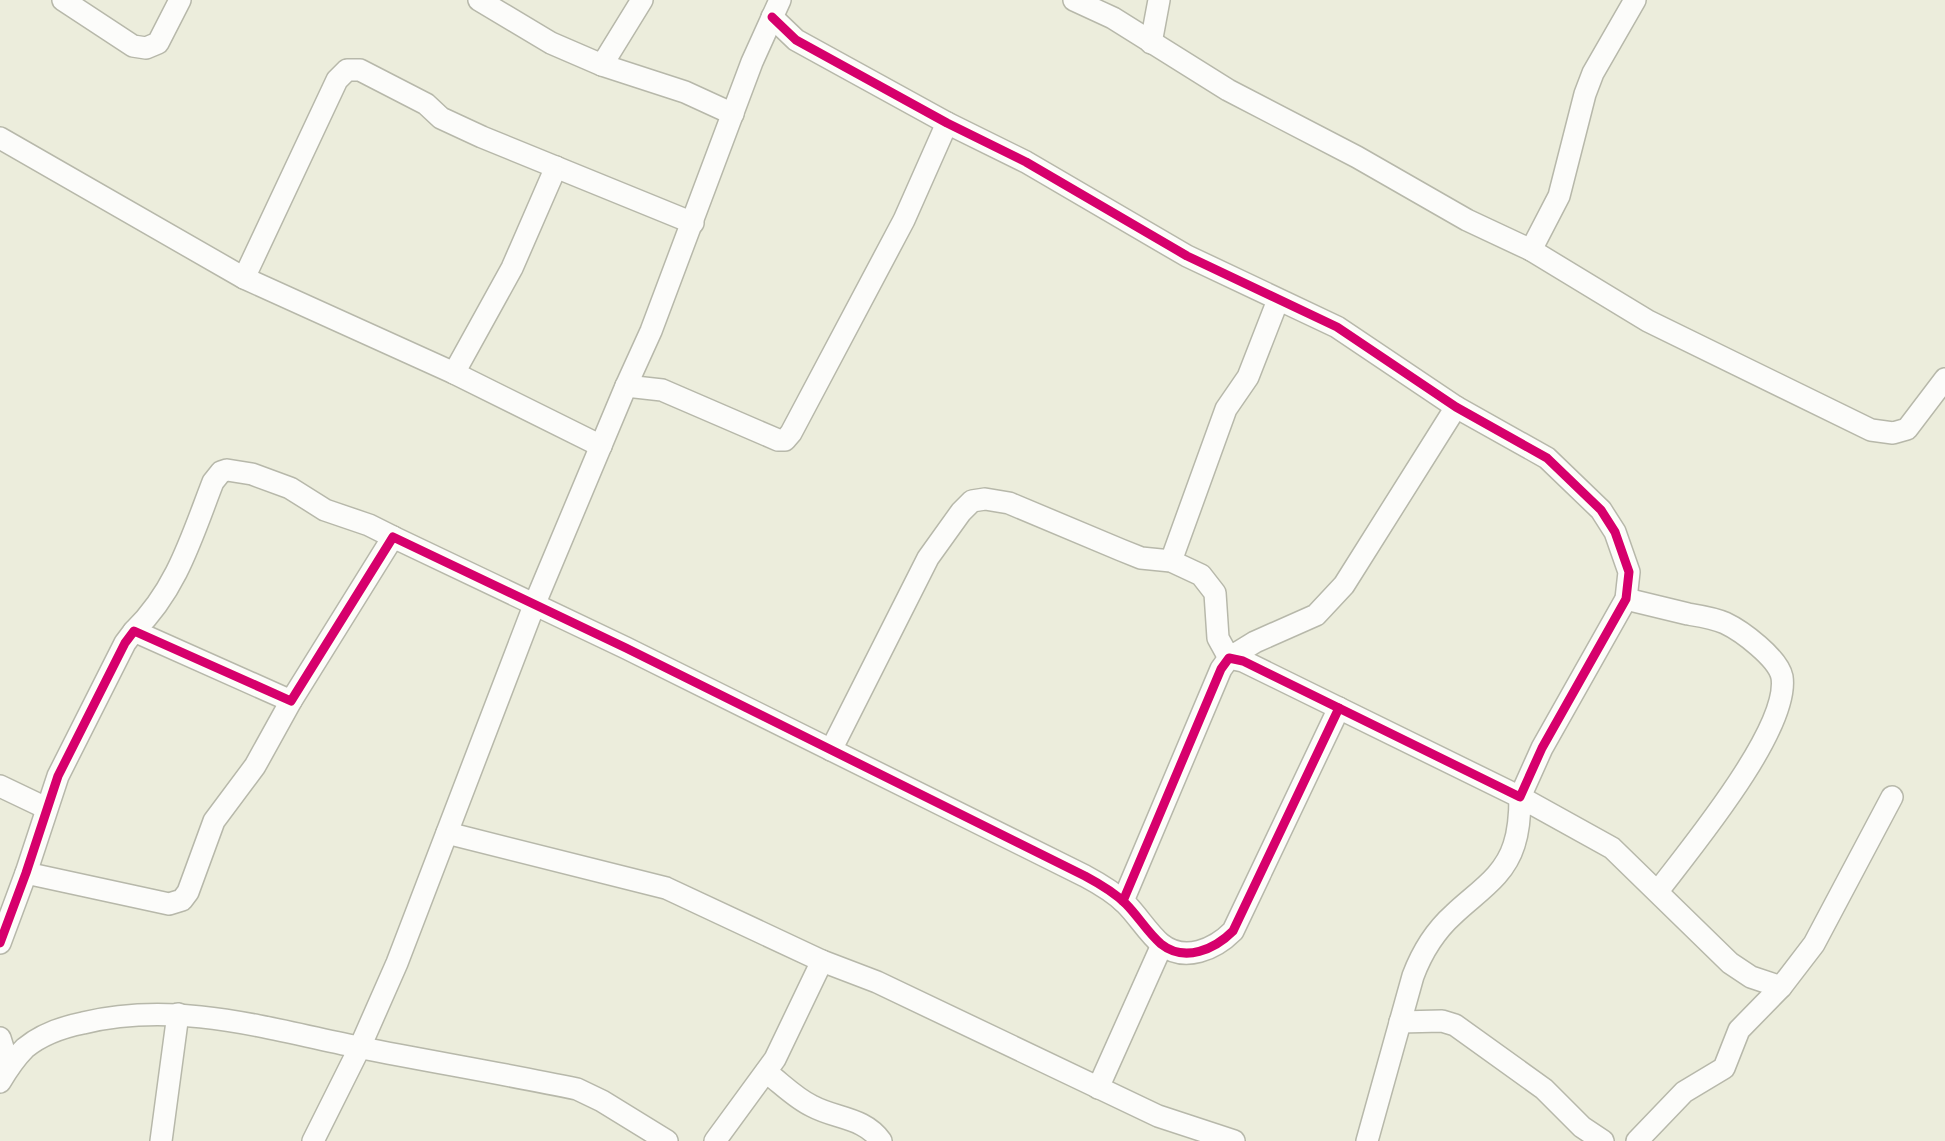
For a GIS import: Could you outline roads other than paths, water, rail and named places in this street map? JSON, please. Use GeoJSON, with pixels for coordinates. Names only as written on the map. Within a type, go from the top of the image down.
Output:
{"type":"FeatureCollection","features":[{"type":"Feature","properties":{"kind":"street"},"geometry":{"type":"LineString","coordinates":[[63,0],[133,46],[146,48],[158,43],[180,0]]}},
{"type":"Feature","properties":{"kind":"street"},"geometry":{"type":"LineString","coordinates":[[479,0],[551,43],[602,65],[684,92],[733,114]]}},
{"type":"Feature","properties":{"kind":"street"},"geometry":{"type":"LineString","coordinates":[[602,65],[642,0]]}},
{"type":"Feature","properties":{"kind":"street"},"geometry":{"type":"LineString","coordinates":[[1074,0],[1101,5],[1113,18],[1228,90],[1357,157],[1467,220],[1531,250],[1648,321],[1871,430],[1893,433],[1907,429],[1945,379]]}},
{"type":"Feature","properties":{"kind":"street"},"geometry":{"type":"LineString","coordinates":[[1151,43],[1159,0]]}},
{"type":"Feature","properties":{"kind":"street"},"geometry":{"type":"LineString","coordinates":[[1531,250],[1559,196],[1585,94],[1593,73],[1636,0]]}},
{"type":"Feature","properties":{"kind":"street"},"geometry":{"type":"LineString","coordinates":[[313,1141],[360,1048],[397,963],[535,603],[625,386],[651,331],[776,9]]}},
{"type":"Feature","properties":{"kind":"street"},"geometry":{"type":"LineString","coordinates":[[776,9],[796,40],[947,123],[1026,162],[1187,256],[1337,327],[1456,407],[1547,458],[1601,510],[1615,532],[1629,572],[1626,598],[1542,748],[1520,797],[1519,825],[1514,847],[1502,869],[1487,887],[1453,914],[1421,955],[1367,1141]]}},
{"type":"Feature","properties":{"kind":"street"},"geometry":{"type":"LineString","coordinates":[[244,278],[337,80],[347,71],[360,70],[426,104],[441,118],[693,223]]}},
{"type":"Feature","properties":{"kind":"street"},"geometry":{"type":"LineString","coordinates":[[625,386],[662,390],[778,440],[785,440],[904,220],[947,123]]}},
{"type":"Feature","properties":{"kind":"street"},"geometry":{"type":"LineString","coordinates":[[0,138],[244,278],[454,373],[601,446]]}},
{"type":"Feature","properties":{"kind":"street"},"geometry":{"type":"LineString","coordinates":[[454,373],[512,268],[556,167]]}},
{"type":"Feature","properties":{"kind":"street"},"geometry":{"type":"LineString","coordinates":[[1171,561],[1226,409],[1248,377],[1278,300]]}},
{"type":"Feature","properties":{"kind":"street"},"geometry":{"type":"LineString","coordinates":[[1123,901],[1229,658],[1255,642],[1316,615],[1329,602],[1344,585],[1456,407]]}},
{"type":"Feature","properties":{"kind":"street"},"geometry":{"type":"LineString","coordinates":[[0,943],[58,776],[125,643],[153,612],[174,581],[214,482],[221,472],[228,470],[252,474],[290,488],[325,510],[369,525],[535,603],[1086,876],[1123,901],[1162,945],[1180,953],[1195,953],[1220,944],[1233,931],[1339,708]]}},
{"type":"Feature","properties":{"kind":"street"},"geometry":{"type":"LineString","coordinates":[[831,750],[929,558],[972,501],[985,499],[1009,503],[1141,558],[1171,561],[1201,575],[1215,593],[1218,638],[1229,658],[1243,661],[1520,797],[1612,848],[1739,970],[1781,987]]}},
{"type":"Feature","properties":{"kind":"street"},"geometry":{"type":"LineString","coordinates":[[26,873],[169,904],[182,900],[188,892],[214,821],[255,766],[291,701],[393,537]]}},
{"type":"Feature","properties":{"kind":"street"},"geometry":{"type":"LineString","coordinates":[[1626,598],[1725,623],[1753,641],[1774,662],[1781,674],[1782,690],[1778,711],[1743,777],[1658,891]]}},
{"type":"Feature","properties":{"kind":"street"},"geometry":{"type":"LineString","coordinates":[[134,631],[291,701]]}},
{"type":"Feature","properties":{"kind":"street"},"geometry":{"type":"LineString","coordinates":[[0,786],[46,808]]}},
{"type":"Feature","properties":{"kind":"street"},"geometry":{"type":"LineString","coordinates":[[1637,1141],[1684,1092],[1724,1068],[1739,1030],[1781,987],[1814,944],[1892,797]]}},
{"type":"Feature","properties":{"kind":"street"},"geometry":{"type":"LineString","coordinates":[[447,833],[666,888],[822,961],[877,982],[1158,1116],[1234,1141]]}},
{"type":"Feature","properties":{"kind":"street"},"geometry":{"type":"LineString","coordinates":[[1098,1088],[1162,945]]}},
{"type":"Feature","properties":{"kind":"street"},"geometry":{"type":"LineString","coordinates":[[715,1141],[766,1072],[822,961]]}},
{"type":"Feature","properties":{"kind":"street"},"geometry":{"type":"LineString","coordinates":[[161,1141],[178,1014]]}},
{"type":"Feature","properties":{"kind":"street"},"geometry":{"type":"LineString","coordinates":[[5,1074],[24,1049],[41,1037],[68,1026],[127,1015],[178,1014],[253,1024],[360,1048],[577,1089],[602,1101],[667,1141]]}},
{"type":"Feature","properties":{"kind":"street"},"geometry":{"type":"LineString","coordinates":[[1400,1022],[1442,1021],[1455,1026],[1544,1089],[1582,1127],[1603,1141]]}},
{"type":"Feature","properties":{"kind":"street"},"geometry":{"type":"LineString","coordinates":[[0,1038],[5,1074]]}},
{"type":"Feature","properties":{"kind":"street"},"geometry":{"type":"LineString","coordinates":[[766,1072],[810,1105],[860,1122],[881,1141]]}}]}
